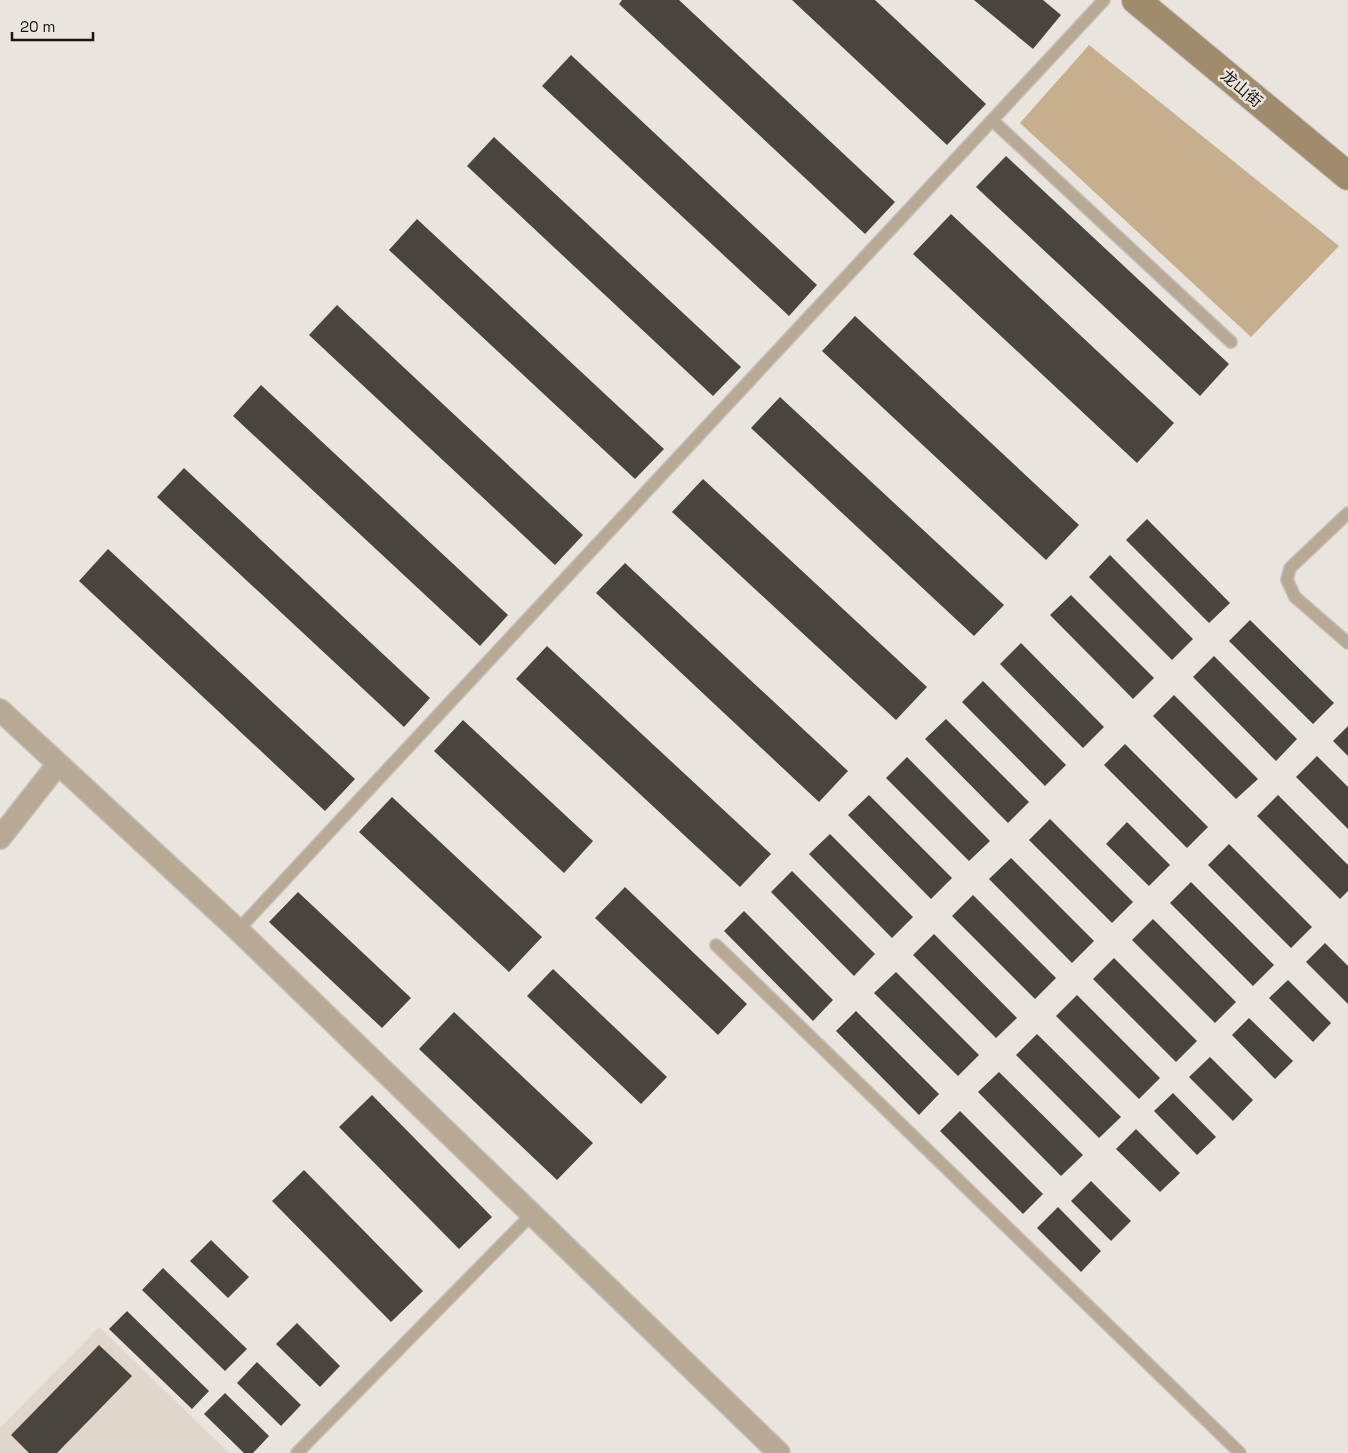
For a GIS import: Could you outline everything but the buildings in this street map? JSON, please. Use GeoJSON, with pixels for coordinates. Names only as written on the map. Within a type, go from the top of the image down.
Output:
{"type":"FeatureCollection","features":[{"type":"Feature","properties":{"kind":"street","name":"龙山街"},"geometry":{"type":"LineString","coordinates":[[1136,0],[1348,176]]}},
{"type":"Feature","properties":{"kind":"street"},"geometry":{"type":"LineString","coordinates":[[0,710],[238,930],[779,1453]]}},
{"type":"Feature","properties":{"kind":"street"},"geometry":{"type":"LineString","coordinates":[[0,838],[58,764]]}},
{"type":"Feature","properties":{"kind":"lane"},"geometry":{"type":"LineString","coordinates":[[238,930],[1104,0]]}},
{"type":"Feature","properties":{"kind":"lane"},"geometry":{"type":"LineString","coordinates":[[992,120],[1231,342]]}},
{"type":"Feature","properties":{"kind":"lane"},"geometry":{"type":"LineString","coordinates":[[1348,513],[1290,568],[1287,580],[1295,597],[1348,643]]}},
{"type":"Feature","properties":{"kind":"lane"},"geometry":{"type":"LineString","coordinates":[[716,945],[1240,1453]]}},
{"type":"Feature","properties":{"kind":"lane"},"geometry":{"type":"LineString","coordinates":[[298,1453],[532,1214]]}},
{"type":"Feature","properties":{"kind":"shaded area"},"geometry":{"type":"Polygon","coordinates":[[[1089,45],[1339,246],[1251,337],[1020,123],[1089,45]]]}},
{"type":"Feature","properties":{"kind":"shaded area"},"geometry":{"type":"Polygon","coordinates":[[[99,1327],[229,1453],[0,1453],[0,1428],[99,1327]]]}}]}
